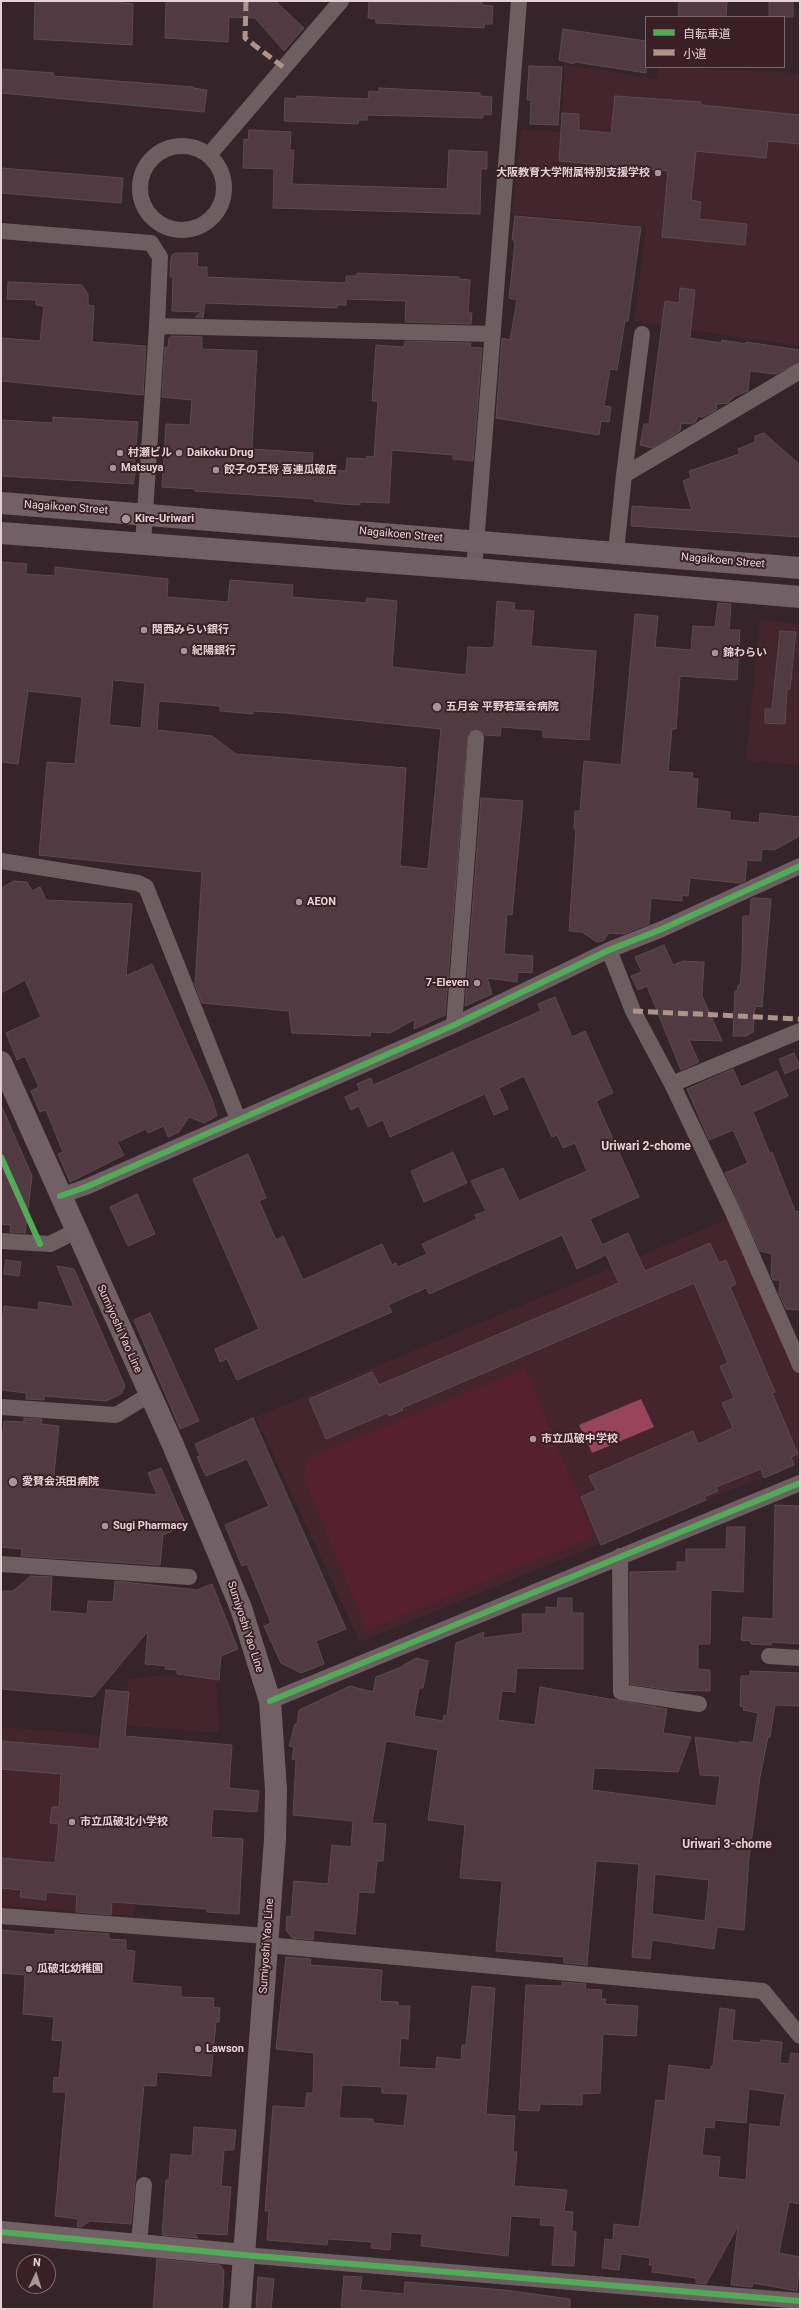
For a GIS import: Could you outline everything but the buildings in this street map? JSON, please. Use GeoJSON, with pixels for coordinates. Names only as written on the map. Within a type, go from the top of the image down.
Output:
{"type":"FeatureCollection","features":[{"type":"Feature","properties":{"kind":"main road","name":"Nagaikoen Street"},"geometry":{"type":"LineString","coordinates":[[1,504],[145,514],[800,568]]}},
{"type":"Feature","properties":{"kind":"main road"},"geometry":{"type":"LineString","coordinates":[[1,533],[474,569],[800,597]]}},
{"type":"Feature","properties":{"kind":"main road","name":"Sumiyoshi Yao Line"},"geometry":{"type":"LineString","coordinates":[[1,1062],[149,1395],[173,1445],[238,1601],[270,1701],[276,1790],[275,1839],[240,2309]]}},
{"type":"Feature","properties":{"kind":"main road"},"geometry":{"type":"LineString","coordinates":[[1,2232],[244,2255]]}},
{"type":"Feature","properties":{"kind":"street"},"geometry":{"type":"LineString","coordinates":[[209,155],[342,1]]}},
{"type":"Feature","properties":{"kind":"street"},"geometry":{"type":"LineString","coordinates":[[474,569],[519,1]]}},
{"type":"Feature","properties":{"kind":"street"},"geometry":{"type":"LineString","coordinates":[[184,145],[192,146],[209,155],[219,166],[224,182],[224,194],[216,213],[205,224],[190,229],[172,229],[158,223],[147,212],[140,191],[141,176],[146,166],[157,154],[168,148],[184,145]]}},
{"type":"Feature","properties":{"kind":"street"},"geometry":{"type":"LineString","coordinates":[[151,243],[158,223]]}},
{"type":"Feature","properties":{"kind":"street"},"geometry":{"type":"LineString","coordinates":[[1,231],[151,243]]}},
{"type":"Feature","properties":{"kind":"street"},"geometry":{"type":"LineString","coordinates":[[143,544],[158,326],[160,257],[151,243]]}},
{"type":"Feature","properties":{"kind":"street"},"geometry":{"type":"LineString","coordinates":[[158,326],[492,334]]}},
{"type":"Feature","properties":{"kind":"street"},"geometry":{"type":"LineString","coordinates":[[616,552],[642,334]]}},
{"type":"Feature","properties":{"kind":"street"},"geometry":{"type":"LineString","coordinates":[[624,475],[800,371]]}},
{"type":"Feature","properties":{"kind":"street"},"geometry":{"type":"LineString","coordinates":[[454,1026],[476,738]]}},
{"type":"Feature","properties":{"kind":"street"},"geometry":{"type":"LineString","coordinates":[[1,861],[138,882],[146,886],[238,1119]]}},
{"type":"Feature","properties":{"kind":"street"},"geometry":{"type":"LineString","coordinates":[[60,1196],[454,1026],[609,950],[662,929],[800,866]]}},
{"type":"Feature","properties":{"kind":"street"},"geometry":{"type":"LineString","coordinates":[[609,950],[633,1011],[672,1084],[732,1210],[800,1364]]}},
{"type":"Feature","properties":{"kind":"street"},"geometry":{"type":"LineString","coordinates":[[672,1084],[800,1031]]}},
{"type":"Feature","properties":{"kind":"street"},"geometry":{"type":"LineString","coordinates":[[1,1241],[50,1244],[76,1231]]}},
{"type":"Feature","properties":{"kind":"street"},"geometry":{"type":"LineString","coordinates":[[1,1407],[116,1415],[149,1395]]}},
{"type":"Feature","properties":{"kind":"street"},"geometry":{"type":"LineString","coordinates":[[270,1701],[800,1483]]}},
{"type":"Feature","properties":{"kind":"street"},"geometry":{"type":"LineString","coordinates":[[620,1556],[621,1692],[699,1704]]}},
{"type":"Feature","properties":{"kind":"street"},"geometry":{"type":"LineString","coordinates":[[1,1564],[189,1577]]}},
{"type":"Feature","properties":{"kind":"street"},"geometry":{"type":"LineString","coordinates":[[769,1656],[800,1658]]}},
{"type":"Feature","properties":{"kind":"street"},"geometry":{"type":"LineString","coordinates":[[1,1916],[267,1940],[763,1991],[800,2036]]}},
{"type":"Feature","properties":{"kind":"street"},"geometry":{"type":"LineString","coordinates":[[139,2245],[144,2185]]}},
{"type":"Feature","properties":{"kind":"street"},"geometry":{"type":"LineString","coordinates":[[244,2255],[765,2303],[800,2301]]}},
{"type":"Feature","properties":{"kind":"shaded area","name":"大阪教育大学附属特別支援学校"},"geometry":{"type":"Polygon","coordinates":[[[565,65],[657,79],[659,68],[800,73],[800,346],[634,321],[646,226],[512,214],[521,129],[561,132],[565,65]]]}},
{"type":"Feature","properties":{"kind":"shaded area"},"geometry":{"type":"Polygon","coordinates":[[[760,620],[800,624],[800,765],[746,760],[760,620]]]}},
{"type":"Feature","properties":{"kind":"shaded area","name":"市立瓜破中学校"},"geometry":{"type":"Polygon","coordinates":[[[728,1219],[800,1377],[800,1462],[360,1642],[256,1417],[728,1219]]]}},
{"type":"Feature","properties":{"kind":"shaded area"},"geometry":{"type":"Polygon","coordinates":[[[525,1369],[594,1536],[367,1630],[304,1477],[310,1457],[525,1369]]]}},
{"type":"Feature","properties":{"kind":"shaded area"},"geometry":{"type":"Polygon","coordinates":[[[641,1399],[654,1427],[592,1453],[579,1425],[641,1399]]]}},
{"type":"Feature","properties":{"kind":"shaded area"},"geometry":{"type":"Polygon","coordinates":[[[167,1675],[216,1680],[219,1733],[123,1725],[128,1679],[167,1675]]]}},
{"type":"Feature","properties":{"kind":"shaded area","name":"市立瓜破北小学校"},"geometry":{"type":"Polygon","coordinates":[[[1,1727],[149,1739],[134,1916],[1,1905],[1,1727]]]}},
{"type":"Feature","properties":{"kind":"marked path"},"geometry":{"type":"LineString","coordinates":[[246,1],[245,38],[283,67]]}},
{"type":"Feature","properties":{"kind":"marked path"},"geometry":{"type":"LineString","coordinates":[[633,1011],[800,1019]]}},
{"type":"Feature","properties":{"kind":"cycle path"},"geometry":{"type":"LineString","coordinates":[[60,1196],[86,1187],[454,1025],[609,950],[662,929],[800,866]]}},
{"type":"Feature","properties":{"kind":"cycle path"},"geometry":{"type":"LineString","coordinates":[[1,1157],[40,1244]]}},
{"type":"Feature","properties":{"kind":"cycle path"},"geometry":{"type":"LineString","coordinates":[[270,1701],[800,1483]]}},
{"type":"Feature","properties":{"kind":"cycle path"},"geometry":{"type":"LineString","coordinates":[[1,2232],[244,2255],[800,2301]]}},
{"type":"Feature","properties":{"kind":"place","name":"大阪教育大学附属特別支援学校"},"geometry":{"type":"Point","coordinates":[658,173]}},
{"type":"Feature","properties":{"kind":"place","name":"村瀬ビル"},"geometry":{"type":"Point","coordinates":[120,453]}},
{"type":"Feature","properties":{"kind":"place","name":"Daikoku Drug"},"geometry":{"type":"Point","coordinates":[179,453]}},
{"type":"Feature","properties":{"kind":"place","name":"Matsuya"},"geometry":{"type":"Point","coordinates":[113,468]}},
{"type":"Feature","properties":{"kind":"place","name":"餃子の王将 喜連瓜破店"},"geometry":{"type":"Point","coordinates":[216,470]}},
{"type":"Feature","properties":{"kind":"place","name":"Kire-Uriwari"},"geometry":{"type":"Point","coordinates":[126,519]}},
{"type":"Feature","properties":{"kind":"place","name":"関西みらい銀行"},"geometry":{"type":"Point","coordinates":[144,630]}},
{"type":"Feature","properties":{"kind":"place","name":"紀陽銀行"},"geometry":{"type":"Point","coordinates":[184,651]}},
{"type":"Feature","properties":{"kind":"place","name":"錦わらい"},"geometry":{"type":"Point","coordinates":[715,653]}},
{"type":"Feature","properties":{"kind":"place","name":"五月会 平野若葉会病院"},"geometry":{"type":"Point","coordinates":[437,707]}},
{"type":"Feature","properties":{"kind":"place","name":"AEON"},"geometry":{"type":"Point","coordinates":[299,902]}},
{"type":"Feature","properties":{"kind":"place","name":"7-Eleven"},"geometry":{"type":"Point","coordinates":[477,983]}},
{"type":"Feature","properties":{"kind":"place","name":"市立瓜破中学校"},"geometry":{"type":"Point","coordinates":[533,1439]}},
{"type":"Feature","properties":{"kind":"place","name":"愛賛会浜田病院"},"geometry":{"type":"Point","coordinates":[13,1482]}},
{"type":"Feature","properties":{"kind":"place","name":"Sugi Pharmacy"},"geometry":{"type":"Point","coordinates":[105,1526]}},
{"type":"Feature","properties":{"kind":"place","name":"市立瓜破北小学校"},"geometry":{"type":"Point","coordinates":[72,1822]}},
{"type":"Feature","properties":{"kind":"place","name":"瓜破北幼稚園"},"geometry":{"type":"Point","coordinates":[29,1969]}},
{"type":"Feature","properties":{"kind":"place","name":"Lawson"},"geometry":{"type":"Point","coordinates":[198,2049]}},
{"type":"Feature","properties":{"kind":"district","name":"Uriwari 2-chome"},"geometry":{"type":"Point","coordinates":[646,1147]}},
{"type":"Feature","properties":{"kind":"district","name":"Uriwari 3-chome"},"geometry":{"type":"Point","coordinates":[727,1845]}}]}
